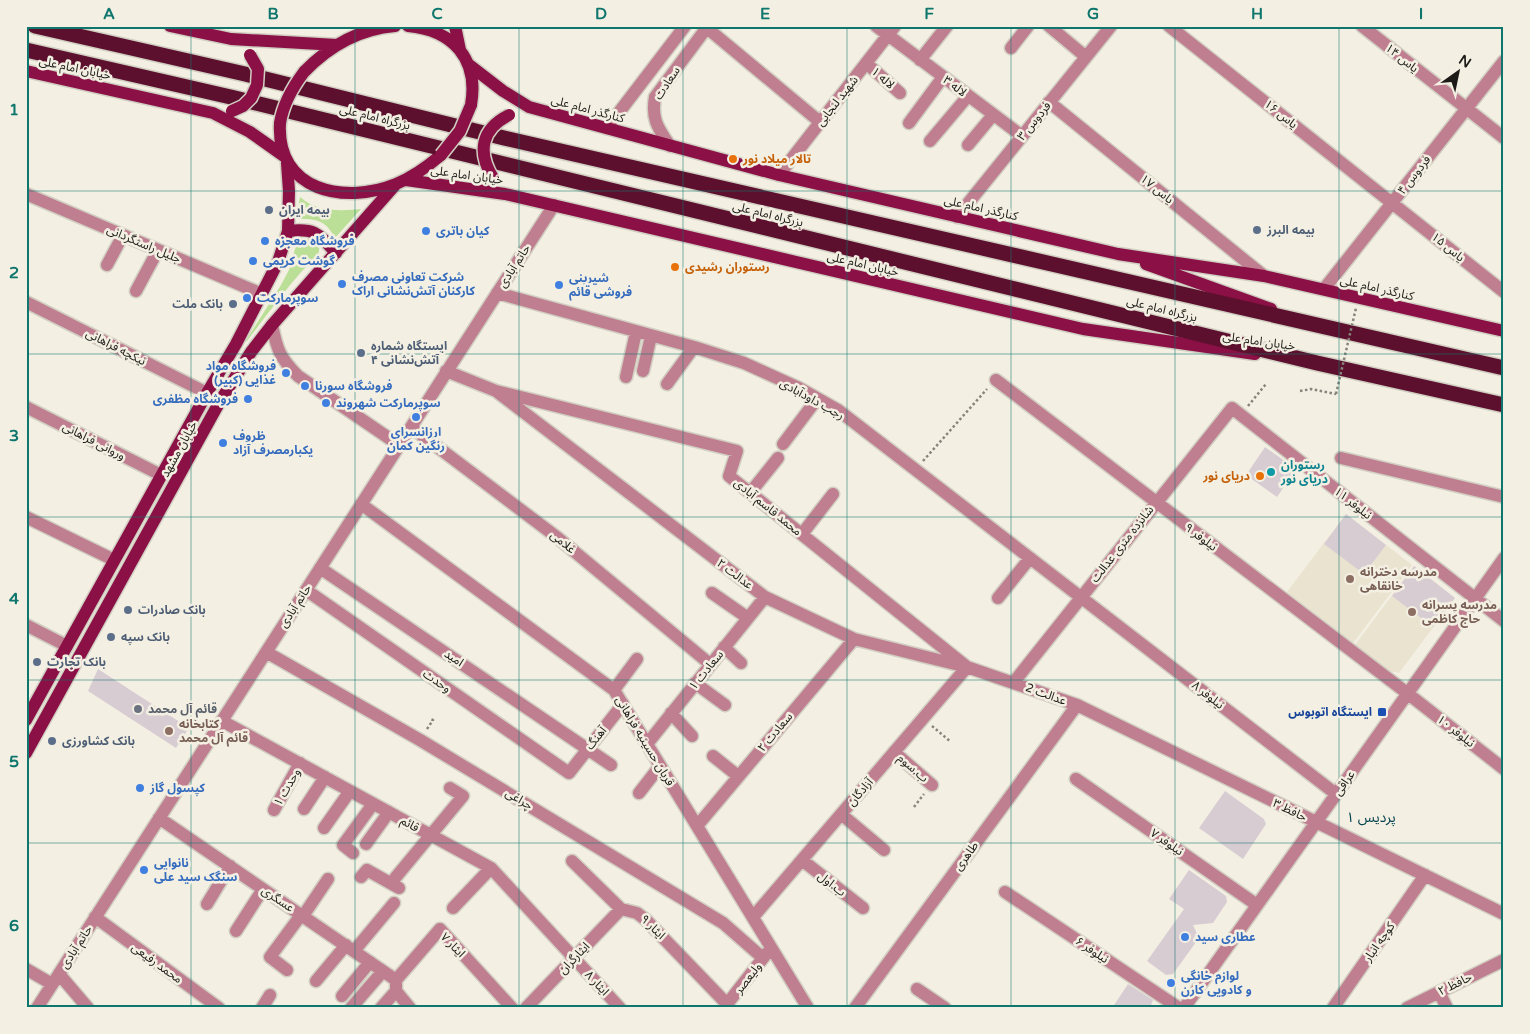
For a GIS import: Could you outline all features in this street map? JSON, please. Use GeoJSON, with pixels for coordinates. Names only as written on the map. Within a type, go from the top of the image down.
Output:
{"type":"FeatureCollection","features":[{"type":"Feature","properties":{"kind":"highway","name":"بزرگراه امام علی"},"geometry":{"type":"LineString","coordinates":[[35,26],[245,74],[504,138],[1504,368]]}},
{"type":"Feature","properties":{"kind":"highway","name":"بزرگراه امام علی"},"geometry":{"type":"LineString","coordinates":[[26,50],[244,100],[1317,363],[1500,406]]}},
{"type":"Feature","properties":{"kind":"main road"},"geometry":{"type":"LineString","coordinates":[[170,26],[231,39],[341,43],[371,30],[395,26]]}},
{"type":"Feature","properties":{"kind":"main road"},"geometry":{"type":"LineString","coordinates":[[341,43],[360,26]]}},
{"type":"Feature","properties":{"kind":"main road"},"geometry":{"type":"LineString","coordinates":[[401,182],[424,169],[441,155],[460,131],[471,105],[472,79],[465,56],[441,35],[424,28],[408,26]]}},
{"type":"Feature","properties":{"kind":"main road"},"geometry":{"type":"LineString","coordinates":[[455,26],[460,50]]}},
{"type":"Feature","properties":{"kind":"main road"},"geometry":{"type":"LineString","coordinates":[[213,113],[232,110],[242,106],[251,98],[257,85],[258,69],[250,55],[231,39]]}},
{"type":"Feature","properties":{"kind":"main road","name":"خیابان مشهد"},"geometry":{"type":"LineString","coordinates":[[26,720],[278,262],[288,231],[289,191],[286,160],[280,140],[280,123],[288,97],[304,72],[319,57],[341,43]]}},
{"type":"Feature","properties":{"kind":"main road","name":"کنارگذر امام علی"},"geometry":{"type":"LineString","coordinates":[[468,64],[497,86],[530,107],[779,175],[1118,254],[1264,276],[1504,331]]}},
{"type":"Feature","properties":{"kind":"main road","name":"خیابان امام علی"},"geometry":{"type":"LineString","coordinates":[[26,71],[213,113],[250,132],[286,160],[304,180],[327,191],[346,194],[366,192],[401,182],[505,194],[1083,329],[1317,363]]}},
{"type":"Feature","properties":{"kind":"main road"},"geometry":{"type":"LineString","coordinates":[[505,194],[486,166],[483,155],[485,139],[490,129],[499,120],[530,107]]}},
{"type":"Feature","properties":{"kind":"main road","name":"خیابان مشهد"},"geometry":{"type":"LineString","coordinates":[[26,754],[220,403],[251,352],[336,252],[401,182]]}},
{"type":"Feature","properties":{"kind":"main road"},"geometry":{"type":"LineString","coordinates":[[288,231],[304,229],[320,235],[336,252]]}},
{"type":"Feature","properties":{"kind":"main road"},"geometry":{"type":"LineString","coordinates":[[1118,254],[1322,327]]}},
{"type":"Feature","properties":{"kind":"street","name":"سعادت"},"geometry":{"type":"LineString","coordinates":[[607,128],[685,26]]}},
{"type":"Feature","properties":{"kind":"street","name":"لاله ۳"},"geometry":{"type":"LineString","coordinates":[[876,26],[891,31],[920,60],[1022,136]]}},
{"type":"Feature","properties":{"kind":"street"},"geometry":{"type":"LineString","coordinates":[[920,60],[946,26]]}},
{"type":"Feature","properties":{"kind":"street"},"geometry":{"type":"LineString","coordinates":[[1010,48],[1028,26]]}},
{"type":"Feature","properties":{"kind":"street"},"geometry":{"type":"LineString","coordinates":[[1049,26],[1086,57]]}},
{"type":"Feature","properties":{"kind":"street","name":"فردوس ۳"},"geometry":{"type":"LineString","coordinates":[[957,217],[1111,26]]}},
{"type":"Feature","properties":{"kind":"street","name":"یاس ۱۶"},"geometry":{"type":"LineString","coordinates":[[1169,26],[1392,203]]}},
{"type":"Feature","properties":{"kind":"street","name":"یاس ۱۴"},"geometry":{"type":"LineString","coordinates":[[1362,26],[1504,138]]}},
{"type":"Feature","properties":{"kind":"street","name":"سعادت"},"geometry":{"type":"LineString","coordinates":[[670,146],[654,118],[655,97],[707,27]]}},
{"type":"Feature","properties":{"kind":"street"},"geometry":{"type":"LineString","coordinates":[[707,27],[820,122]]}},
{"type":"Feature","properties":{"kind":"street","name":"شهید لنجابی"},"geometry":{"type":"LineString","coordinates":[[779,175],[891,31]]}},
{"type":"Feature","properties":{"kind":"street","name":"فردوس ۴"},"geometry":{"type":"LineString","coordinates":[[1324,289],[1504,61]]}},
{"type":"Feature","properties":{"kind":"street","name":"لاله ۱"},"geometry":{"type":"LineString","coordinates":[[866,63],[900,93]]}},
{"type":"Feature","properties":{"kind":"street"},"geometry":{"type":"LineString","coordinates":[[909,123],[943,77]]}},
{"type":"Feature","properties":{"kind":"street"},"geometry":{"type":"LineString","coordinates":[[641,85],[645,95],[655,97]]}},
{"type":"Feature","properties":{"kind":"street"},"geometry":{"type":"LineString","coordinates":[[930,141],[968,96]]}},
{"type":"Feature","properties":{"kind":"street","name":"یاس ۱۷"},"geometry":{"type":"LineString","coordinates":[[1049,102],[1264,276]]}},
{"type":"Feature","properties":{"kind":"street"},"geometry":{"type":"LineString","coordinates":[[968,145],[993,115]]}},
{"type":"Feature","properties":{"kind":"street","name":"جلیل راستگردانی"},"geometry":{"type":"LineString","coordinates":[[26,194],[262,294]]}},
{"type":"Feature","properties":{"kind":"street","name":"یاس ۱۵"},"geometry":{"type":"LineString","coordinates":[[1392,203],[1504,292]]}},
{"type":"Feature","properties":{"kind":"street","name":"حاتم آبادی"},"geometry":{"type":"LineString","coordinates":[[37,1008],[554,205]]}},
{"type":"Feature","properties":{"kind":"street"},"geometry":{"type":"LineString","coordinates":[[107,265],[123,235]]}},
{"type":"Feature","properties":{"kind":"street"},"geometry":{"type":"LineString","coordinates":[[136,291],[158,250]]}},
{"type":"Feature","properties":{"kind":"street","name":"رجب داودآبادی"},"geometry":{"type":"LineString","coordinates":[[497,293],[694,347],[744,363],[799,388],[838,410],[1080,597]]}},
{"type":"Feature","properties":{"kind":"street","name":"نیکچه فراهانی"},"geometry":{"type":"LineString","coordinates":[[26,302],[207,393]]}},
{"type":"Feature","properties":{"kind":"street"},"geometry":{"type":"LineString","coordinates":[[272,325],[278,349],[284,362],[298,376],[399,445]]}},
{"type":"Feature","properties":{"kind":"street"},"geometry":{"type":"LineString","coordinates":[[626,377],[636,332]]}},
{"type":"Feature","properties":{"kind":"street"},"geometry":{"type":"LineString","coordinates":[[643,371],[651,336]]}},
{"type":"Feature","properties":{"kind":"street"},"geometry":{"type":"LineString","coordinates":[[667,384],[694,347]]}},
{"type":"Feature","properties":{"kind":"street","name":"محمد قاسم آبادی"},"geometry":{"type":"LineString","coordinates":[[446,372],[496,391],[737,451],[729,476],[967,666]]}},
{"type":"Feature","properties":{"kind":"street","name":"نیلوفر ۹"},"geometry":{"type":"LineString","coordinates":[[996,380],[1407,693]]}},
{"type":"Feature","properties":{"kind":"street","name":"عدالت ۲"},"geometry":{"type":"LineString","coordinates":[[496,391],[765,596],[854,639],[967,666],[1014,682]]}},
{"type":"Feature","properties":{"kind":"street"},"geometry":{"type":"LineString","coordinates":[[783,444],[817,399]]}},
{"type":"Feature","properties":{"kind":"street","name":"وروانی فراهانی"},"geometry":{"type":"LineString","coordinates":[[26,407],[161,475]]}},
{"type":"Feature","properties":{"kind":"street","name":"شانزده متری عدالت"},"geometry":{"type":"LineString","coordinates":[[1014,682],[1155,502],[1236,411]]}},
{"type":"Feature","properties":{"kind":"street","name":"نیلوفر ۱۱"},"geometry":{"type":"LineString","coordinates":[[1236,411],[1504,621]]}},
{"type":"Feature","properties":{"kind":"street","name":"غلامی"},"geometry":{"type":"LineString","coordinates":[[411,427],[558,538],[710,664]]}},
{"type":"Feature","properties":{"kind":"street"},"geometry":{"type":"LineString","coordinates":[[750,493],[778,458]]}},
{"type":"Feature","properties":{"kind":"street"},"geometry":{"type":"LineString","coordinates":[[1341,458],[1504,497]]}},
{"type":"Feature","properties":{"kind":"street"},"geometry":{"type":"LineString","coordinates":[[802,534],[834,494]]}},
{"type":"Feature","properties":{"kind":"street","name":"قربان حسینیه فراهانی"},"geometry":{"type":"LineString","coordinates":[[361,504],[614,690],[752,917],[767,953],[808,1008]]}},
{"type":"Feature","properties":{"kind":"street"},"geometry":{"type":"LineString","coordinates":[[26,517],[114,560]]}},
{"type":"Feature","properties":{"kind":"street"},"geometry":{"type":"LineString","coordinates":[[998,598],[1030,558]]}},
{"type":"Feature","properties":{"kind":"street","name":"عراقی"},"geometry":{"type":"LineString","coordinates":[[1184,1008],[1504,558]]}},
{"type":"Feature","properties":{"kind":"street","name":"امید"},"geometry":{"type":"LineString","coordinates":[[320,568],[611,765]]}},
{"type":"Feature","properties":{"kind":"street","name":"وحدت"},"geometry":{"type":"LineString","coordinates":[[306,590],[569,773]]}},
{"type":"Feature","properties":{"kind":"street"},"geometry":{"type":"LineString","coordinates":[[712,593],[748,618]]}},
{"type":"Feature","properties":{"kind":"street","name":"سعادت ۱"},"geometry":{"type":"LineString","coordinates":[[647,744],[765,596]]}},
{"type":"Feature","properties":{"kind":"street","name":"نیلوفر ۸"},"geometry":{"type":"LineString","coordinates":[[1080,597],[1336,794]]}},
{"type":"Feature","properties":{"kind":"street"},"geometry":{"type":"LineString","coordinates":[[26,625],[67,646]]}},
{"type":"Feature","properties":{"kind":"street","name":"سعادت ۲"},"geometry":{"type":"LineString","coordinates":[[697,826],[854,639]]}},
{"type":"Feature","properties":{"kind":"street"},"geometry":{"type":"LineString","coordinates":[[724,648],[741,663]]}},
{"type":"Feature","properties":{"kind":"street","name":"چراغی"},"geometry":{"type":"LineString","coordinates":[[266,652],[420,740],[724,923],[767,953]]}},
{"type":"Feature","properties":{"kind":"street"},"geometry":{"type":"LineString","coordinates":[[614,690],[637,659]]}},
{"type":"Feature","properties":{"kind":"street","name":"آزادگان"},"geometry":{"type":"LineString","coordinates":[[752,917],[967,666]]}},
{"type":"Feature","properties":{"kind":"street","name":"عدالت 2"},"geometry":{"type":"LineString","coordinates":[[1014,682],[1077,705]]}},
{"type":"Feature","properties":{"kind":"street"},"geometry":{"type":"LineString","coordinates":[[695,683],[725,705]]}},
{"type":"Feature","properties":{"kind":"street","name":"نیلوفر ۱۰"},"geometry":{"type":"LineString","coordinates":[[1407,693],[1504,769]]}},
{"type":"Feature","properties":{"kind":"street","name":"آهنگ"},"geometry":{"type":"LineString","coordinates":[[569,773],[623,704]]}},
{"type":"Feature","properties":{"kind":"street","name":"حافظ ۳"},"geometry":{"type":"LineString","coordinates":[[1077,705],[1504,914]]}},
{"type":"Feature","properties":{"kind":"street","name":"طاهری"},"geometry":{"type":"LineString","coordinates":[[855,1008],[1077,705]]}},
{"type":"Feature","properties":{"kind":"street"},"geometry":{"type":"LineString","coordinates":[[671,713],[692,736]]}},
{"type":"Feature","properties":{"kind":"street","name":"قائم"},"geometry":{"type":"LineString","coordinates":[[222,721],[491,868],[574,958]]}},
{"type":"Feature","properties":{"kind":"street","name":"ب.سوم"},"geometry":{"type":"LineString","coordinates":[[894,752],[932,785]]}},
{"type":"Feature","properties":{"kind":"street"},"geometry":{"type":"LineString","coordinates":[[713,756],[738,776]]}},
{"type":"Feature","properties":{"kind":"street","name":"وحدت ۱"},"geometry":{"type":"LineString","coordinates":[[274,810],[300,764]]}},
{"type":"Feature","properties":{"kind":"street"},"geometry":{"type":"LineString","coordinates":[[638,793],[660,766]]}},
{"type":"Feature","properties":{"kind":"street"},"geometry":{"type":"LineString","coordinates":[[304,809],[325,777]]}},
{"type":"Feature","properties":{"kind":"street","name":"نیلوفر ۷"},"geometry":{"type":"LineString","coordinates":[[1076,780],[1257,905]]}},
{"type":"Feature","properties":{"kind":"street"},"geometry":{"type":"LineString","coordinates":[[361,877],[367,870],[395,885],[429,834],[462,796],[450,788]]}},
{"type":"Feature","properties":{"kind":"street"},"geometry":{"type":"LineString","coordinates":[[324,828],[350,791]]}},
{"type":"Feature","properties":{"kind":"street"},"geometry":{"type":"LineString","coordinates":[[353,853],[343,845],[373,804]]}},
{"type":"Feature","properties":{"kind":"street"},"geometry":{"type":"LineString","coordinates":[[366,844],[389,812]]}},
{"type":"Feature","properties":{"kind":"street"},"geometry":{"type":"LineString","coordinates":[[841,814],[884,850]]}},
{"type":"Feature","properties":{"kind":"street","name":"عسگری"},"geometry":{"type":"LineString","coordinates":[[159,818],[383,971],[396,985],[410,1008]]}},
{"type":"Feature","properties":{"kind":"street","name":"ب.اول"},"geometry":{"type":"LineString","coordinates":[[802,860],[863,908]]}},
{"type":"Feature","properties":{"kind":"street","name":"ایثار ۹"},"geometry":{"type":"LineString","coordinates":[[572,861],[621,909],[628,909],[646,920],[726,1006]]}},
{"type":"Feature","properties":{"kind":"street"},"geometry":{"type":"LineString","coordinates":[[207,904],[230,866]]}},
{"type":"Feature","properties":{"kind":"street"},"geometry":{"type":"LineString","coordinates":[[453,908],[491,868]]}},
{"type":"Feature","properties":{"kind":"street","name":"کوچه انبار"},"geometry":{"type":"LineString","coordinates":[[1333,1008],[1425,876]]}},
{"type":"Feature","properties":{"kind":"street"},"geometry":{"type":"LineString","coordinates":[[287,970],[270,957],[328,879]]}},
{"type":"Feature","properties":{"kind":"street"},"geometry":{"type":"LineString","coordinates":[[236,931],[263,889]]}},
{"type":"Feature","properties":{"kind":"street","name":"نیلوفر ۶"},"geometry":{"type":"LineString","coordinates":[[1005,892],[1179,1008]]}},
{"type":"Feature","properties":{"kind":"street"},"geometry":{"type":"LineString","coordinates":[[316,981],[394,903]]}},
{"type":"Feature","properties":{"kind":"street","name":"ایثارگران"},"geometry":{"type":"LineString","coordinates":[[526,1008],[621,909]]}},
{"type":"Feature","properties":{"kind":"street","name":"محمد رفیعی"},"geometry":{"type":"LineString","coordinates":[[95,917],[219,1008]]}},
{"type":"Feature","properties":{"kind":"street","name":"ایثار ۷"},"geometry":{"type":"LineString","coordinates":[[396,985],[440,930],[512,1008]]}},
{"type":"Feature","properties":{"kind":"street","name":"ولیعصر"},"geometry":{"type":"LineString","coordinates":[[726,1006],[767,953]]}},
{"type":"Feature","properties":{"kind":"street","name":"ایثار ۸"},"geometry":{"type":"LineString","coordinates":[[574,958],[620,1008]]}},
{"type":"Feature","properties":{"kind":"street","name":"حافظ ۲"},"geometry":{"type":"LineString","coordinates":[[1407,1008],[1504,960]]}},
{"type":"Feature","properties":{"kind":"street"},"geometry":{"type":"LineString","coordinates":[[342,996],[370,962]]}},
{"type":"Feature","properties":{"kind":"street"},"geometry":{"type":"LineString","coordinates":[[26,969],[56,979],[88,1008]]}},
{"type":"Feature","properties":{"kind":"street"},"geometry":{"type":"LineString","coordinates":[[351,1008],[383,971]]}},
{"type":"Feature","properties":{"kind":"street"},"geometry":{"type":"LineString","coordinates":[[382,1008],[396,985]]}},
{"type":"Feature","properties":{"kind":"street"},"geometry":{"type":"LineString","coordinates":[[917,989],[945,1008]]}},
{"type":"Feature","properties":{"kind":"street"},"geometry":{"type":"LineString","coordinates":[[1439,992],[1447,1008]]}},
{"type":"Feature","properties":{"kind":"street"},"geometry":{"type":"LineString","coordinates":[[262,1008],[270,995]]}},
{"type":"Feature","properties":{"kind":"path"},"geometry":{"type":"LineString","coordinates":[[1300,391],[1311,389],[1336,394],[1356,308]]}},
{"type":"Feature","properties":{"kind":"path"},"geometry":{"type":"LineString","coordinates":[[915,470],[996,380]]}},
{"type":"Feature","properties":{"kind":"path"},"geometry":{"type":"LineString","coordinates":[[1236,411],[1266,384]]}},
{"type":"Feature","properties":{"kind":"path"},"geometry":{"type":"LineString","coordinates":[[923,718],[951,742]]}},
{"type":"Feature","properties":{"kind":"shaded area","name":"مدرسه دخترانه خانقاهی"},"geometry":{"type":"Polygon","coordinates":[[[1346,514],[1412,565],[1353,643],[1287,592],[1346,514]]]}},
{"type":"Feature","properties":{"kind":"shaded area","name":"مدرسه پسرانه حاج کاظمی"},"geometry":{"type":"Polygon","coordinates":[[[1414,566],[1455,598],[1399,673],[1390,671],[1355,645],[1414,566]]]}},
{"type":"Feature","properties":{"kind":"green space"},"geometry":{"type":"Polygon","coordinates":[[[300,197],[321,208],[337,210],[361,209],[335,238],[328,227],[319,221],[296,219],[300,197]]]}},
{"type":"Feature","properties":{"kind":"green space"},"geometry":{"type":"Polygon","coordinates":[[[304,239],[317,243],[319,251],[317,257],[295,279],[245,342],[289,270],[297,244],[304,239]]]}},
{"type":"Feature","properties":{"kind":"building","name":"رستوران دریای نور"},"geometry":{"type":"Polygon","coordinates":[[[1265,447],[1296,469],[1277,497],[1246,475],[1265,447]]]}},
{"type":"Feature","properties":{"kind":"building"},"geometry":{"type":"Polygon","coordinates":[[[1346,514],[1386,545],[1364,574],[1324,544],[1346,514]]]}},
{"type":"Feature","properties":{"kind":"building"},"geometry":{"type":"Polygon","coordinates":[[[1414,566],[1455,598],[1433,627],[1392,596],[1414,566]]]}},
{"type":"Feature","properties":{"kind":"building","name":"قائم آل محمد"},"geometry":{"type":"Polygon","coordinates":[[[98,669],[189,728],[176,748],[88,691],[98,669]]]}},
{"type":"Feature","properties":{"kind":"building"},"geometry":{"type":"Polygon","coordinates":[[[1225,791],[1264,819],[1266,824],[1243,859],[1199,828],[1225,791]]]}},
{"type":"Feature","properties":{"kind":"building"},"geometry":{"type":"Polygon","coordinates":[[[1189,870],[1226,896],[1227,902],[1213,923],[1193,925],[1199,938],[1173,974],[1166,975],[1147,961],[1184,909],[1169,899],[1189,870]]]}},
{"type":"Feature","properties":{"kind":"building"},"geometry":{"type":"Polygon","coordinates":[[[1128,984],[1153,1000],[1150,1008],[1112,1008],[1128,984]]]}},
{"type":"Feature","properties":{"kind":"place","name":"تالار میلاد نور"},"geometry":{"type":"Point","coordinates":[733,159]}},
{"type":"Feature","properties":{"kind":"place","name":"بیمه ایران"},"geometry":{"type":"Point","coordinates":[269,210]}},
{"type":"Feature","properties":{"kind":"place","name":"بیمه البرز"},"geometry":{"type":"Point","coordinates":[1257,230]}},
{"type":"Feature","properties":{"kind":"place","name":"کیان باتری"},"geometry":{"type":"Point","coordinates":[426,231]}},
{"type":"Feature","properties":{"kind":"place","name":"فروشگاه معجزه"},"geometry":{"type":"Point","coordinates":[265,241]}},
{"type":"Feature","properties":{"kind":"place","name":"گوشت کریمی"},"geometry":{"type":"Point","coordinates":[253,261]}},
{"type":"Feature","properties":{"kind":"place","name":"رستوران رشیدی"},"geometry":{"type":"Point","coordinates":[675,267]}},
{"type":"Feature","properties":{"kind":"place","name":"شرکت تعاونی مصرف کارکنان آتش‌نشانی اراک"},"geometry":{"type":"Point","coordinates":[342,284]}},
{"type":"Feature","properties":{"kind":"place","name":"شیرینی فروشی قائم"},"geometry":{"type":"Point","coordinates":[559,285]}},
{"type":"Feature","properties":{"kind":"place","name":"سوپرمارکت"},"geometry":{"type":"Point","coordinates":[247,298]}},
{"type":"Feature","properties":{"kind":"place","name":"بانک ملت"},"geometry":{"type":"Point","coordinates":[233,304]}},
{"type":"Feature","properties":{"kind":"place","name":"ایستگاه شماره ۴ آتش‌نشانی"},"geometry":{"type":"Point","coordinates":[361,353]}},
{"type":"Feature","properties":{"kind":"place","name":"فروشگاه مواد غذایی (کبیر)"},"geometry":{"type":"Point","coordinates":[286,373]}},
{"type":"Feature","properties":{"kind":"place","name":"فروشگاه سورنا"},"geometry":{"type":"Point","coordinates":[305,386]}},
{"type":"Feature","properties":{"kind":"place","name":"فروشگاه مظفری"},"geometry":{"type":"Point","coordinates":[248,399]}},
{"type":"Feature","properties":{"kind":"place","name":"سوپرمارکت شهروند"},"geometry":{"type":"Point","coordinates":[326,403]}},
{"type":"Feature","properties":{"kind":"place","name":"ارزانسرای رنگین کمان"},"geometry":{"type":"Point","coordinates":[416,417]}},
{"type":"Feature","properties":{"kind":"place","name":"ظروف یکبارمصرف آزاد"},"geometry":{"type":"Point","coordinates":[223,443]}},
{"type":"Feature","properties":{"kind":"place","name":"رستوران دریای نور"},"geometry":{"type":"Point","coordinates":[1271,472]}},
{"type":"Feature","properties":{"kind":"place","name":"دریای نور"},"geometry":{"type":"Point","coordinates":[1260,476]}},
{"type":"Feature","properties":{"kind":"place","name":"مدرسه دخترانه خانقاهی"},"geometry":{"type":"Point","coordinates":[1350,579]}},
{"type":"Feature","properties":{"kind":"place","name":"بانک صادرات"},"geometry":{"type":"Point","coordinates":[128,610]}},
{"type":"Feature","properties":{"kind":"place","name":"مدرسه پسرانه حاج کاظمی"},"geometry":{"type":"Point","coordinates":[1412,612]}},
{"type":"Feature","properties":{"kind":"place","name":"بانک سپه"},"geometry":{"type":"Point","coordinates":[111,637]}},
{"type":"Feature","properties":{"kind":"place","name":"بانک تجارت"},"geometry":{"type":"Point","coordinates":[37,662]}},
{"type":"Feature","properties":{"kind":"place","name":"قائم آل محمد"},"geometry":{"type":"Point","coordinates":[138,709]}},
{"type":"Feature","properties":{"kind":"place","name":"ایستگاه اتوبوس"},"geometry":{"type":"Point","coordinates":[1382,712]}},
{"type":"Feature","properties":{"kind":"place","name":"کتابخانه قائم آل محمد"},"geometry":{"type":"Point","coordinates":[169,731]}},
{"type":"Feature","properties":{"kind":"place","name":"بانک کشاورزی"},"geometry":{"type":"Point","coordinates":[52,741]}},
{"type":"Feature","properties":{"kind":"place","name":"کپسول گاز"},"geometry":{"type":"Point","coordinates":[140,788]}},
{"type":"Feature","properties":{"kind":"place","name":"نانوایی سنگک سید علی"},"geometry":{"type":"Point","coordinates":[144,870]}},
{"type":"Feature","properties":{"kind":"place","name":"عطاری سید"},"geometry":{"type":"Point","coordinates":[1185,937]}},
{"type":"Feature","properties":{"kind":"place","name":"لوازم خانگی و کادویی کارن"},"geometry":{"type":"Point","coordinates":[1171,983]}},
{"type":"Feature","properties":{"kind":"district","name":"پردیس ۱"},"geometry":{"type":"Point","coordinates":[1371,817]}}]}
